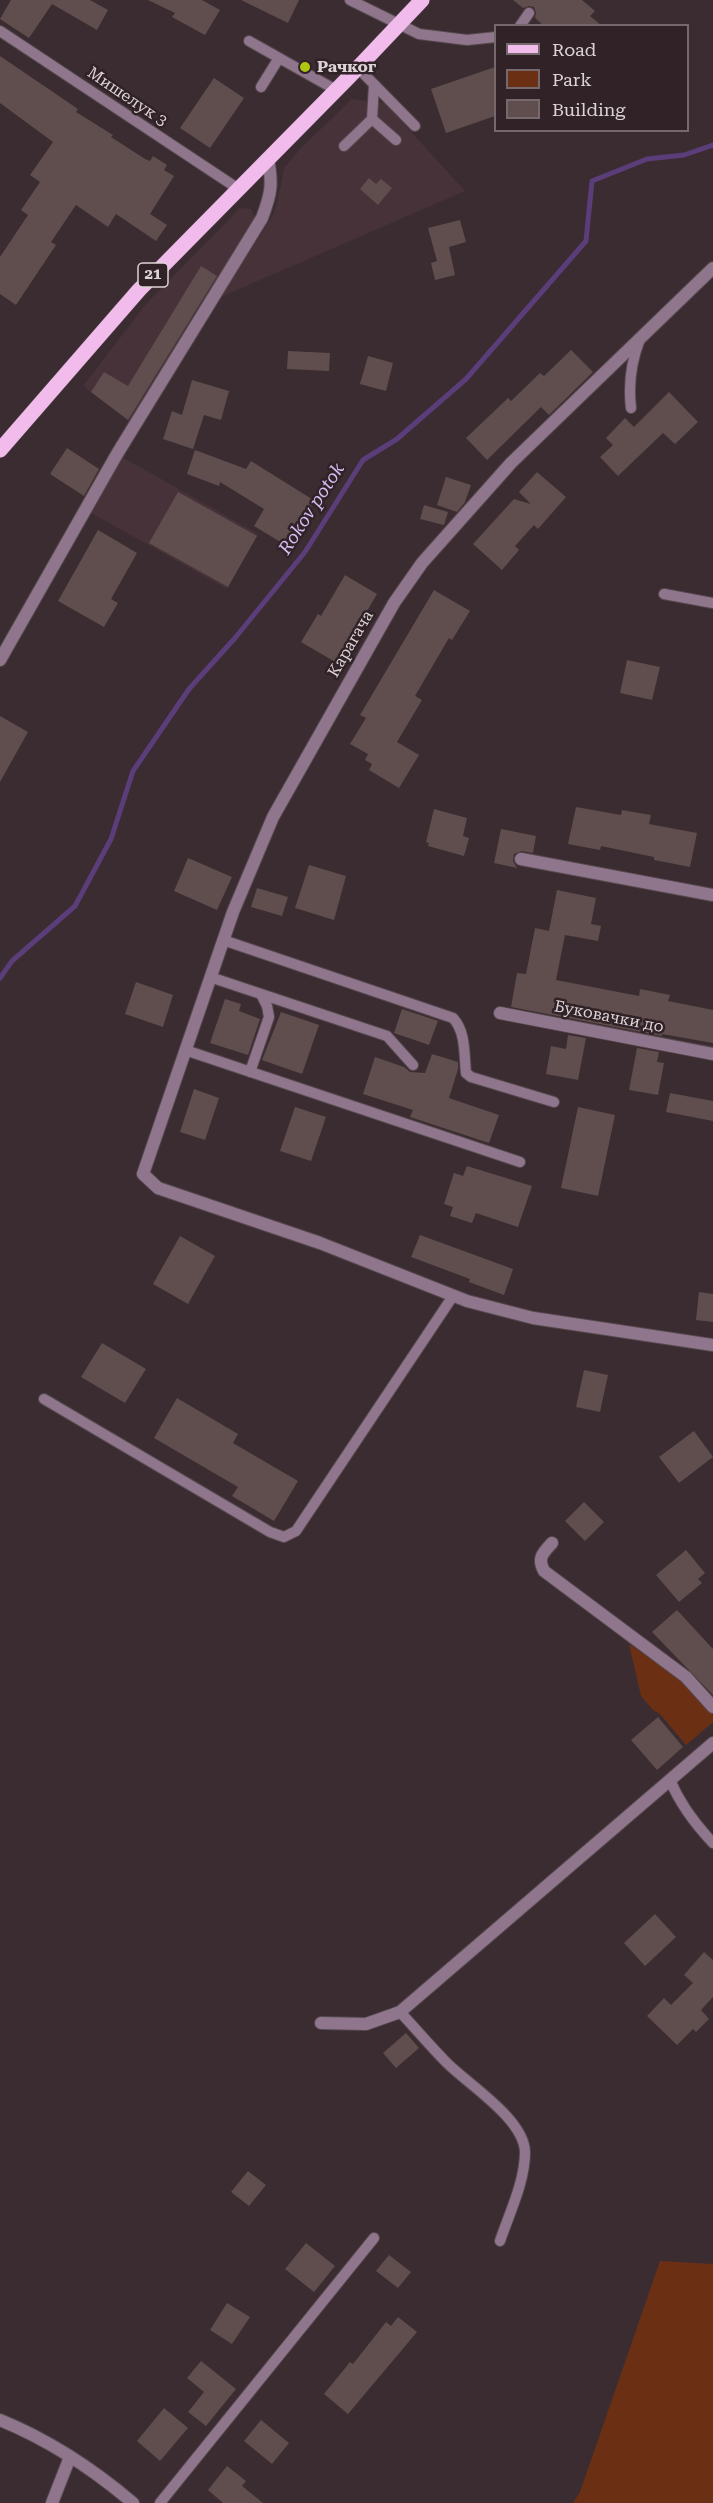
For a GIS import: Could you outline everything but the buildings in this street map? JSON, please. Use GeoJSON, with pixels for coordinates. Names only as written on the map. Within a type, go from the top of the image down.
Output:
{"type":"FeatureCollection","features":[{"type":"Feature","properties":{"kind":"main road","name":"21"},"geometry":{"type":"LineString","coordinates":[[0,450],[139,290],[422,0]]}},
{"type":"Feature","properties":{"kind":"street"},"geometry":{"type":"LineString","coordinates":[[0,660],[117,454],[262,218],[271,194],[272,180],[268,159]]}},
{"type":"Feature","properties":{"kind":"street","name":"Карагача"},"geometry":{"type":"LineString","coordinates":[[453,1296],[320,1243],[158,1188],[143,1174],[223,940],[273,817],[394,603],[422,563],[511,463],[713,268]]}},
{"type":"Feature","properties":{"kind":"street"},"geometry":{"type":"LineString","coordinates":[[521,859],[713,895]]}},
{"type":"Feature","properties":{"kind":"street","name":"Буковачки до"},"geometry":{"type":"LineString","coordinates":[[500,1013],[713,1054]]}},
{"type":"Feature","properties":{"kind":"street"},"geometry":{"type":"LineString","coordinates":[[453,1296],[533,1318],[713,1345]]}},
{"type":"Feature","properties":{"kind":"street"},"geometry":{"type":"LineString","coordinates":[[552,1543],[541,1556],[540,1564],[544,1571],[686,1677],[713,1707]]}},
{"type":"Feature","properties":{"kind":"street"},"geometry":{"type":"LineString","coordinates":[[321,2023],[366,2024],[400,2012],[713,1743]]}},
{"type":"Feature","properties":{"kind":"street"},"geometry":{"type":"LineString","coordinates":[[0,2420],[33,2433],[106,2480],[133,2503]]}},
{"type":"Feature","properties":{"kind":"street"},"geometry":{"type":"LineString","coordinates":[[52,2503],[70,2457]]}},
{"type":"Feature","properties":{"kind":"lane"},"geometry":{"type":"LineString","coordinates":[[350,0],[419,34],[467,40],[494,37]]}},
{"type":"Feature","properties":{"kind":"lane"},"geometry":{"type":"LineString","coordinates":[[521,24],[529,13]]}},
{"type":"Feature","properties":{"kind":"lane","name":"Мишелук 3"},"geometry":{"type":"LineString","coordinates":[[0,31],[237,188]]}},
{"type":"Feature","properties":{"kind":"lane"},"geometry":{"type":"LineString","coordinates":[[249,41],[336,90]]}},
{"type":"Feature","properties":{"kind":"lane"},"geometry":{"type":"LineString","coordinates":[[261,87],[279,58]]}},
{"type":"Feature","properties":{"kind":"lane"},"geometry":{"type":"LineString","coordinates":[[358,68],[415,126]]}},
{"type":"Feature","properties":{"kind":"lane"},"geometry":{"type":"LineString","coordinates":[[344,146],[372,119],[374,85]]}},
{"type":"Feature","properties":{"kind":"lane"},"geometry":{"type":"LineString","coordinates":[[372,119],[396,140]]}},
{"type":"Feature","properties":{"kind":"lane"},"geometry":{"type":"LineString","coordinates":[[631,408],[629,383],[631,365],[642,335]]}},
{"type":"Feature","properties":{"kind":"lane"},"geometry":{"type":"LineString","coordinates":[[664,594],[713,603]]}},
{"type":"Feature","properties":{"kind":"lane"},"geometry":{"type":"LineString","coordinates":[[223,940],[453,1018],[459,1025],[463,1038],[466,1073],[471,1077],[554,1102]]}},
{"type":"Feature","properties":{"kind":"lane"},"geometry":{"type":"LineString","coordinates":[[210,977],[387,1036],[413,1065]]}},
{"type":"Feature","properties":{"kind":"lane"},"geometry":{"type":"LineString","coordinates":[[250,1072],[269,1017],[261,994]]}},
{"type":"Feature","properties":{"kind":"lane"},"geometry":{"type":"LineString","coordinates":[[185,1050],[520,1162]]}},
{"type":"Feature","properties":{"kind":"lane"},"geometry":{"type":"LineString","coordinates":[[44,1399],[270,1532],[284,1537],[296,1531],[453,1296]]}},
{"type":"Feature","properties":{"kind":"lane"},"geometry":{"type":"LineString","coordinates":[[670,1780],[683,1806],[713,1843]]}},
{"type":"Feature","properties":{"kind":"lane"},"geometry":{"type":"LineString","coordinates":[[400,2012],[448,2064],[503,2113],[519,2132],[525,2151],[521,2178],[500,2241]]}},
{"type":"Feature","properties":{"kind":"lane"},"geometry":{"type":"LineString","coordinates":[[160,2503],[374,2238]]}},
{"type":"Feature","properties":{"kind":"shaded area"},"geometry":{"type":"Polygon","coordinates":[[[352,99],[385,103],[465,191],[221,297],[273,215],[284,168],[302,147],[352,99]]]}},
{"type":"Feature","properties":{"kind":"shaded area"},"geometry":{"type":"Polygon","coordinates":[[[240,208],[251,209],[255,217],[130,422],[83,386],[146,304],[240,208]]]}},
{"type":"Feature","properties":{"kind":"shaded area"},"geometry":{"type":"Polygon","coordinates":[[[117,454],[258,534],[227,589],[86,510],[117,454]]]}},
{"type":"Feature","properties":{"kind":"green space"},"geometry":{"type":"Polygon","coordinates":[[[629,1644],[682,1680],[713,1714],[713,1722],[686,1745],[660,1714],[653,1710],[641,1696],[629,1644]]]}},
{"type":"Feature","properties":{"kind":"green space"},"geometry":{"type":"Polygon","coordinates":[[[660,2261],[713,2264],[713,2503],[573,2503],[580,2492],[660,2261]]]}},
{"type":"Feature","properties":{"kind":"waterway","name":"Rokov potok"},"geometry":{"type":"LineString","coordinates":[[0,978],[12,961],[75,906],[111,839],[133,771],[189,689],[235,638],[305,552],[363,460],[397,439],[466,379],[586,241],[592,181],[647,159],[684,155],[713,145]]}},
{"type":"Feature","properties":{"kind":"place","name":"Рачког"},"geometry":{"type":"Point","coordinates":[305,67]}}]}
